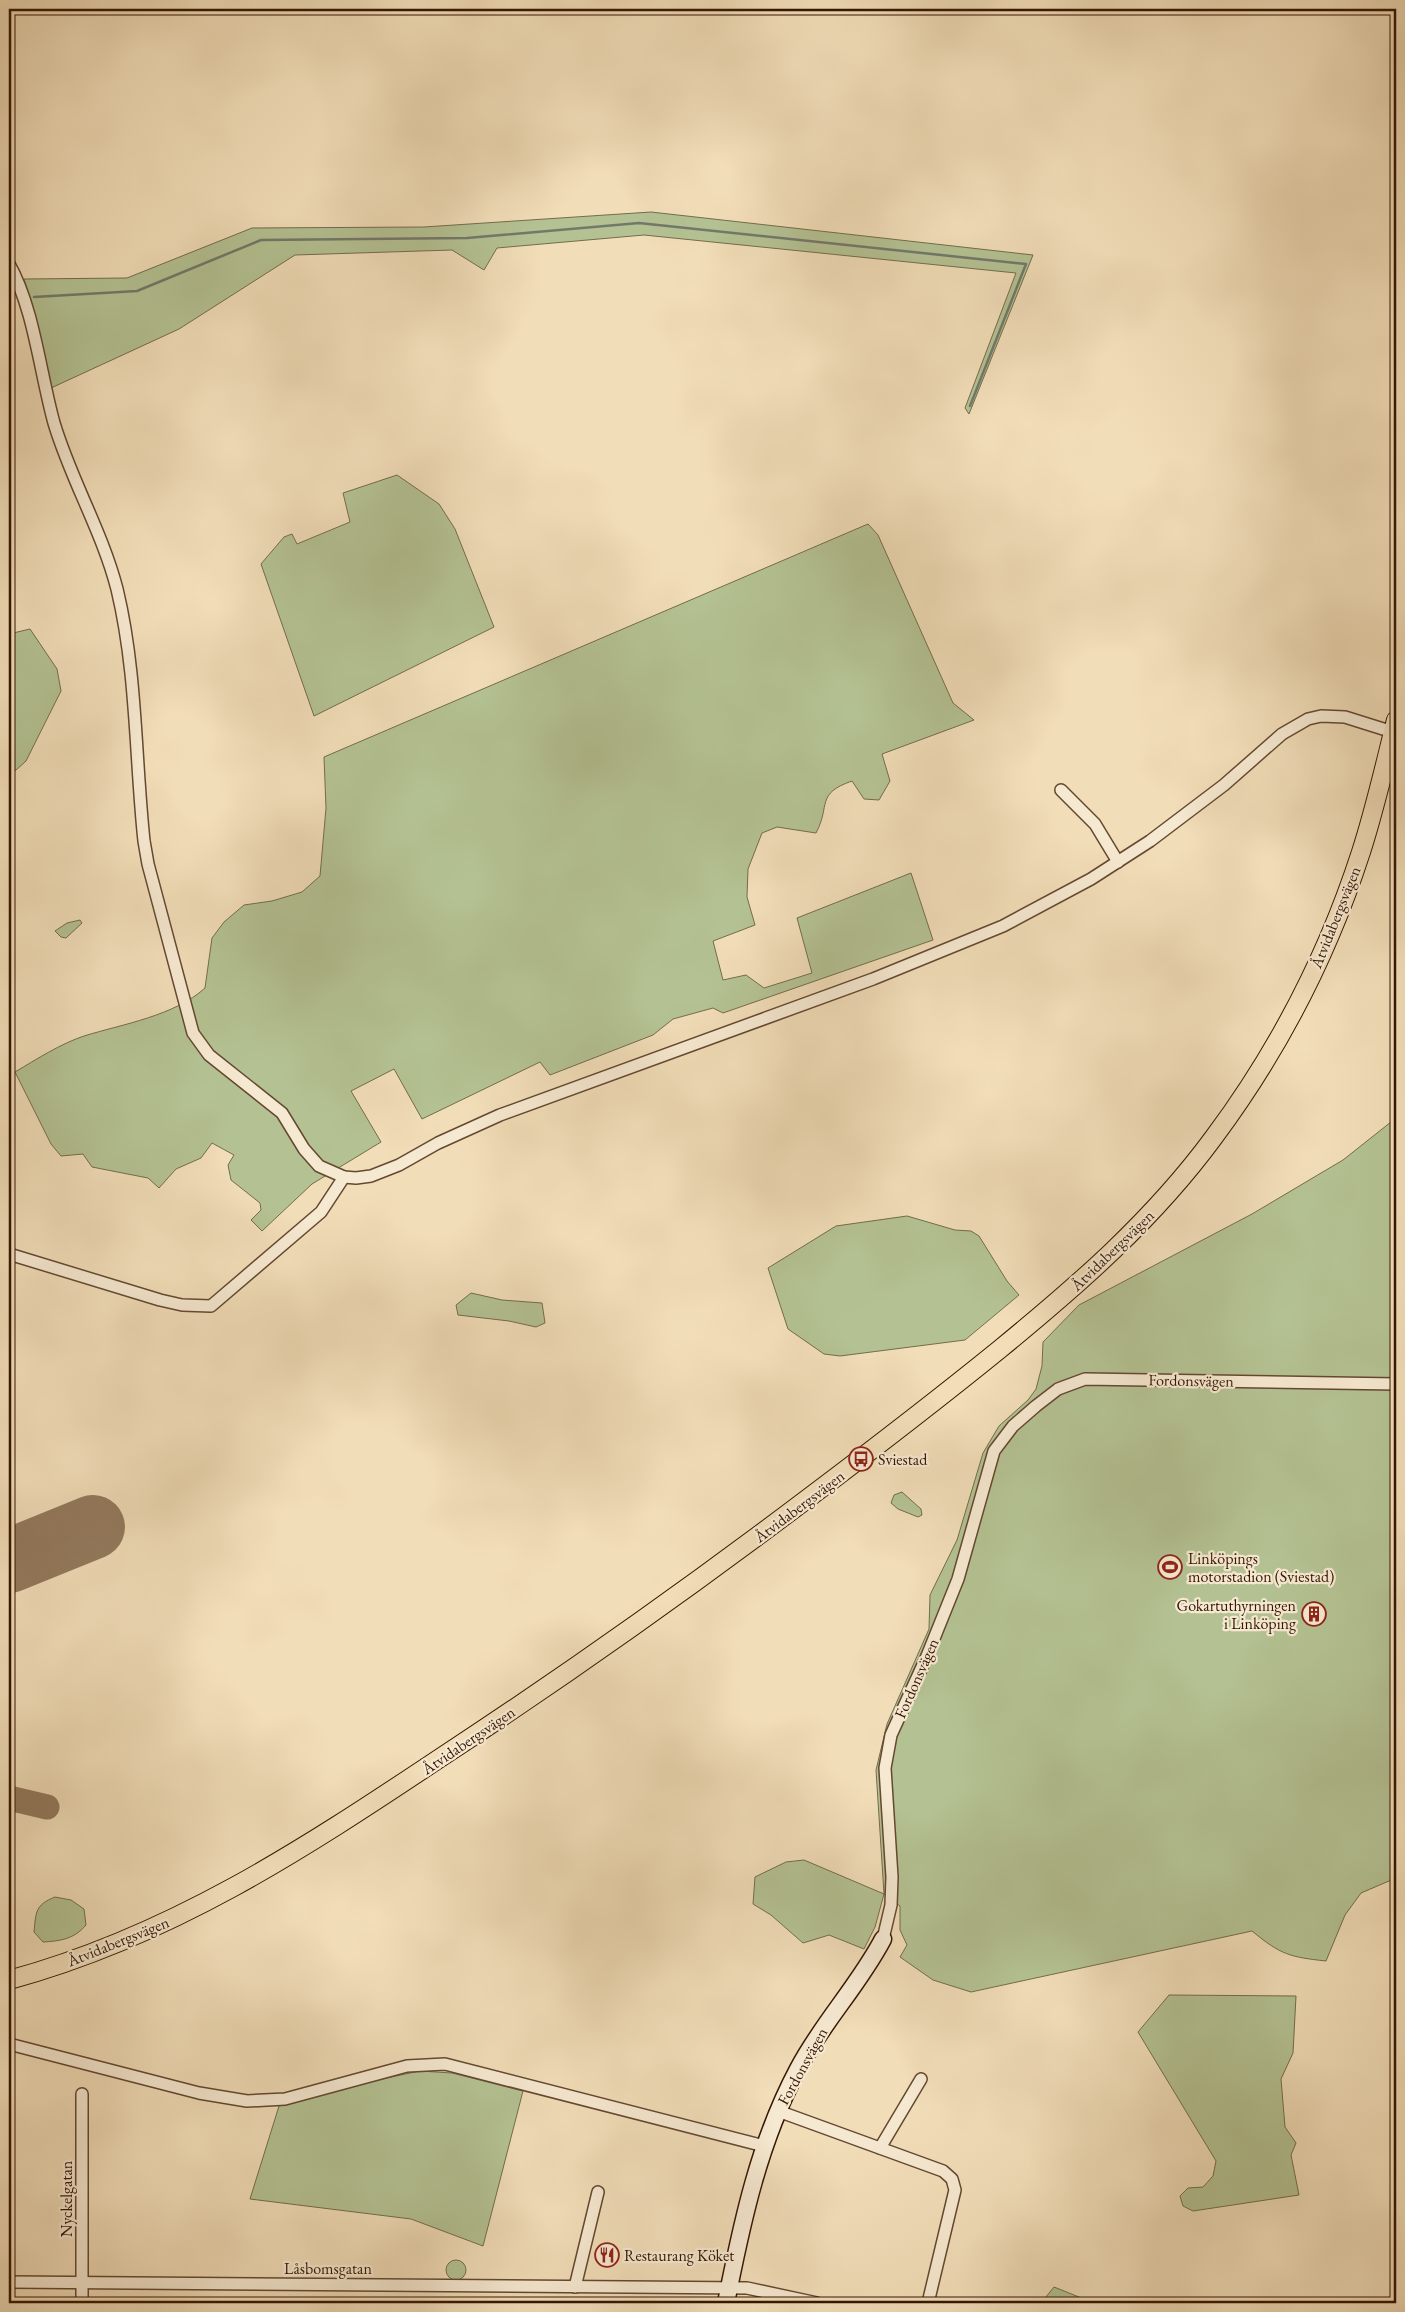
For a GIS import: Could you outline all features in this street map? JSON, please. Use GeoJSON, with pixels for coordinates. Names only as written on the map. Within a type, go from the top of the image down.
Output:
{"type":"FeatureCollection","features":[{"type":"Feature","properties":{"kind":"main road","name":"Åtvidabergsvägen"},"geometry":{"type":"LineString","coordinates":[[9,1980],[103,1950],[185,1914],[264,1870],[397,1787],[559,1678],[744,1547],[958,1383],[1075,1287],[1132,1233],[1186,1174],[1234,1108],[1281,1035],[1314,970],[1344,902],[1363,846],[1395,729]]}},
{"type":"Feature","properties":{"kind":"main road","name":"Åtvidabergsvägen"},"geometry":{"type":"LineString","coordinates":[[9,1989],[106,1958],[188,1923],[261,1883],[401,1795],[621,1647],[750,1554],[866,1466],[1081,1294],[1139,1239],[1193,1179],[1241,1115],[1290,1041],[1324,976],[1354,907],[1374,849],[1396,768]]}},
{"type":"Feature","properties":{"kind":"street"},"geometry":{"type":"LineString","coordinates":[[9,264],[26,310],[57,433],[103,545],[117,589],[135,699],[144,840],[193,1032],[210,1056],[282,1114],[310,1157],[326,1171],[344,1177],[356,1178],[386,1171],[438,1142],[500,1115],[962,945],[1033,912],[1118,862],[1189,812],[1295,725],[1321,716],[1333,716],[1395,729]]}},
{"type":"Feature","properties":{"kind":"street"},"geometry":{"type":"LineString","coordinates":[[1061,790],[1095,824],[1118,862]]}},
{"type":"Feature","properties":{"kind":"street"},"geometry":{"type":"LineString","coordinates":[[9,1254],[160,1300],[182,1305],[211,1306],[321,1212],[344,1177]]}},
{"type":"Feature","properties":{"kind":"street","name":"Fordonsvägen"},"geometry":{"type":"LineString","coordinates":[[727,2296],[754,2178],[778,2111],[798,2069],[819,2033],[867,1968],[883,1939],[891,1905],[892,1877],[885,1768],[887,1750],[891,1735],[958,1579],[994,1452],[1013,1426],[1058,1389],[1085,1378],[1396,1384]]}},
{"type":"Feature","properties":{"kind":"street"},"geometry":{"type":"LineString","coordinates":[[9,2044],[199,2093],[247,2101],[285,2099],[407,2066],[445,2064],[764,2146]]}},
{"type":"Feature","properties":{"kind":"street"},"geometry":{"type":"LineString","coordinates":[[880,2148],[922,2079]]}},
{"type":"Feature","properties":{"kind":"street","name":"Nyckelgatan"},"geometry":{"type":"LineString","coordinates":[[82,2094],[82,2303]]}},
{"type":"Feature","properties":{"kind":"street"},"geometry":{"type":"LineString","coordinates":[[778,2111],[943,2171],[952,2179],[955,2184],[928,2303]]}},
{"type":"Feature","properties":{"kind":"street"},"geometry":{"type":"LineString","coordinates":[[575,2287],[598,2192]]}},
{"type":"Feature","properties":{"kind":"street","name":"Låsbomsgatan"},"geometry":{"type":"LineString","coordinates":[[9,2282],[575,2287],[727,2296],[747,2288],[817,2303]]}},
{"type":"Feature","properties":{"kind":"green space"},"geometry":{"type":"Polygon","coordinates":[[[651,212],[1033,255],[969,414],[965,408],[1016,273],[644,235],[497,248],[484,270],[452,250],[295,255],[179,329],[51,388],[24,279],[127,278],[252,228],[424,227],[651,212]]]}},
{"type":"Feature","properties":{"kind":"green space"},"geometry":{"type":"Polygon","coordinates":[[[397,475],[439,504],[455,529],[494,627],[314,716],[261,564],[284,537],[292,534],[297,544],[350,522],[343,493],[397,475]]]}},
{"type":"Feature","properties":{"kind":"green space"},"geometry":{"type":"Polygon","coordinates":[[[868,524],[878,535],[953,703],[974,720],[882,754],[890,781],[879,800],[864,799],[852,781],[840,786],[828,796],[816,833],[777,827],[762,833],[748,869],[747,897],[755,925],[713,941],[723,980],[746,975],[764,988],[812,973],[797,918],[911,873],[933,940],[723,1013],[713,1008],[673,1019],[653,1035],[550,1075],[540,1062],[422,1119],[394,1069],[351,1091],[381,1142],[312,1184],[262,1231],[251,1220],[261,1210],[260,1203],[231,1180],[228,1165],[234,1155],[212,1143],[201,1158],[176,1169],[159,1188],[148,1178],[92,1167],[83,1154],[61,1156],[51,1144],[15,1072],[75,1039],[148,1018],[192,998],[205,988],[212,938],[224,922],[244,905],[272,901],[302,892],[320,876],[326,808],[324,757],[868,524]]]}},
{"type":"Feature","properties":{"kind":"green space"},"geometry":{"type":"Polygon","coordinates":[[[30,629],[57,669],[61,691],[26,761],[16,770],[9,771],[9,634],[30,629]]]}},
{"type":"Feature","properties":{"kind":"green space"},"geometry":{"type":"Polygon","coordinates":[[[80,920],[82,923],[66,938],[61,937],[55,931],[67,923],[80,920]]]}},
{"type":"Feature","properties":{"kind":"green space","name":"Linköpings motorstadion (Sviestad)"},"geometry":{"type":"Polygon","coordinates":[[[1396,1118],[1396,1878],[1361,1893],[1345,1915],[1326,1961],[1303,1958],[1286,1953],[1252,1931],[971,1992],[933,1980],[900,1957],[907,1945],[900,1930],[900,1906],[884,1894],[876,1770],[887,1724],[929,1629],[930,1595],[957,1540],[983,1453],[999,1426],[1028,1400],[1036,1389],[1042,1366],[1043,1342],[1079,1305],[1252,1214],[1343,1160],[1396,1118]]]}},
{"type":"Feature","properties":{"kind":"green space"},"geometry":{"type":"Polygon","coordinates":[[[907,1216],[955,1230],[971,1231],[979,1236],[1007,1281],[1019,1295],[965,1340],[840,1356],[824,1354],[788,1329],[768,1268],[836,1226],[907,1216]]]}},
{"type":"Feature","properties":{"kind":"green space"},"geometry":{"type":"Polygon","coordinates":[[[471,1293],[502,1300],[542,1303],[545,1323],[536,1327],[509,1321],[458,1315],[456,1305],[471,1293]]]}},
{"type":"Feature","properties":{"kind":"green space"},"geometry":{"type":"Polygon","coordinates":[[[902,1492],[921,1509],[922,1515],[918,1517],[898,1509],[891,1503],[894,1495],[902,1492]]]}},
{"type":"Feature","properties":{"kind":"green space"},"geometry":{"type":"Polygon","coordinates":[[[804,1860],[884,1894],[875,1927],[864,1949],[829,1935],[803,1943],[771,1915],[753,1904],[755,1877],[786,1862],[804,1860]]]}},
{"type":"Feature","properties":{"kind":"green space"},"geometry":{"type":"Polygon","coordinates":[[[55,1897],[71,1900],[84,1909],[86,1925],[77,1933],[67,1938],[43,1942],[34,1932],[36,1914],[40,1906],[55,1897]]]}},
{"type":"Feature","properties":{"kind":"green space"},"geometry":{"type":"Polygon","coordinates":[[[1169,1995],[1296,1996],[1293,2053],[1281,2079],[1285,2127],[1296,2143],[1291,2155],[1299,2195],[1193,2211],[1183,2206],[1180,2196],[1188,2188],[1203,2187],[1213,2176],[1216,2161],[1138,2032],[1169,1995]]]}},
{"type":"Feature","properties":{"kind":"green space"},"geometry":{"type":"Polygon","coordinates":[[[420,2071],[452,2073],[523,2091],[483,2246],[411,2219],[250,2199],[279,2106],[420,2071]]]}},
{"type":"Feature","properties":{"kind":"green space"},"geometry":{"type":"Polygon","coordinates":[[[456,2260],[463,2263],[466,2270],[463,2277],[456,2280],[449,2277],[446,2270],[449,2263],[456,2260]]]}},
{"type":"Feature","properties":{"kind":"green space"},"geometry":{"type":"Polygon","coordinates":[[[1054,2287],[1094,2303],[1041,2303],[1054,2287]]]}},
{"type":"Feature","properties":{"kind":"waterway"},"geometry":{"type":"LineString","coordinates":[[34,297],[137,291],[261,240],[467,238],[639,223],[1026,264],[970,406]]}},
{"type":"Feature","properties":{"kind":"taxiway"},"geometry":{"type":"LineString","coordinates":[[9,1798],[47,1807]]}},
{"type":"Feature","properties":{"kind":"runway"},"geometry":{"type":"LineString","coordinates":[[9,1561],[93,1527]]}},
{"type":"Feature","properties":{"kind":"place","name":"Sviestad"},"geometry":{"type":"Point","coordinates":[861,1459]}},
{"type":"Feature","properties":{"kind":"place","name":"Linköpings motorstadion (Sviestad)"},"geometry":{"type":"Point","coordinates":[1170,1567]}},
{"type":"Feature","properties":{"kind":"place","name":"Gokartuthyrningen i Linköping"},"geometry":{"type":"Point","coordinates":[1314,1614]}},
{"type":"Feature","properties":{"kind":"place","name":"Restaurang Köket"},"geometry":{"type":"Point","coordinates":[607,2255]}}]}
